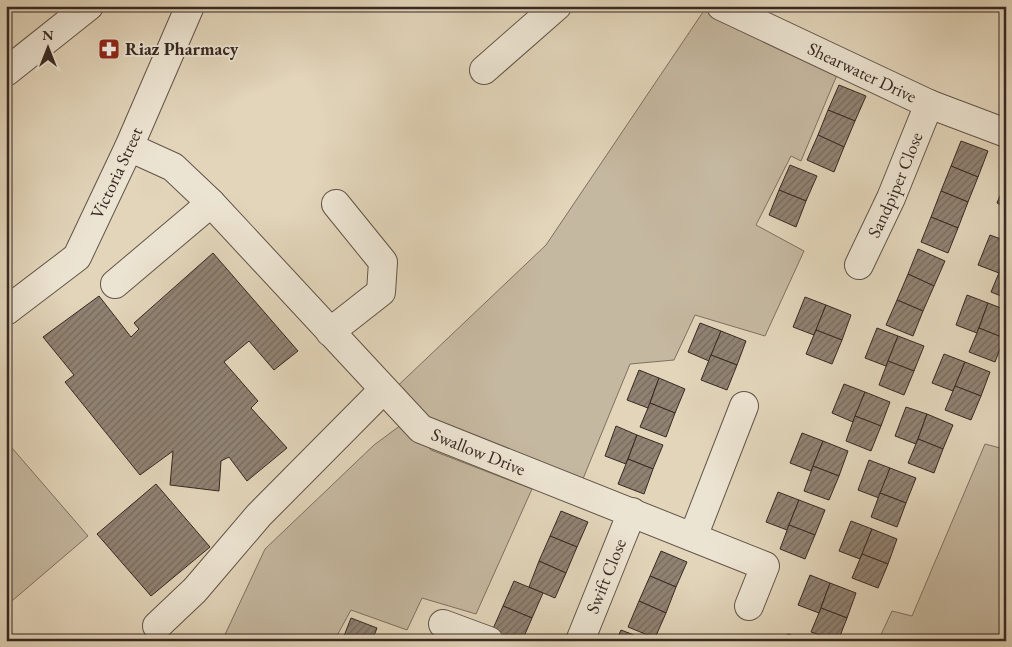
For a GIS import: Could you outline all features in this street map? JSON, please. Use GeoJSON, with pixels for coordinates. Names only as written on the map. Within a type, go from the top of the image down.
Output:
{"type":"FeatureCollection","features":[{"type":"Feature","properties":{"kind":"street"},"geometry":{"type":"LineString","coordinates":[[6,72],[89,6]]}},
{"type":"Feature","properties":{"kind":"street"},"geometry":{"type":"LineString","coordinates":[[484,70],[557,6]]}},
{"type":"Feature","properties":{"kind":"street","name":"Shearwater Drive"},"geometry":{"type":"LineString","coordinates":[[721,6],[930,104],[1006,133]]}},
{"type":"Feature","properties":{"kind":"street","name":"Victoria Street"},"geometry":{"type":"LineString","coordinates":[[6,311],[77,257],[130,148],[188,8]]}},
{"type":"Feature","properties":{"kind":"street","name":"Sandpiper Close"},"geometry":{"type":"LineString","coordinates":[[858,265],[891,198],[930,104]]}},
{"type":"Feature","properties":{"kind":"street","name":"Swallow Drive"},"geometry":{"type":"LineString","coordinates":[[130,148],[173,167],[211,204],[383,390],[421,428],[765,566],[749,606]]}},
{"type":"Feature","properties":{"kind":"street"},"geometry":{"type":"LineString","coordinates":[[115,284],[211,204]]}},
{"type":"Feature","properties":{"kind":"street"},"geometry":{"type":"LineString","coordinates":[[330,332],[381,292],[383,262],[336,204]]}},
{"type":"Feature","properties":{"kind":"street"},"geometry":{"type":"LineString","coordinates":[[156,626],[195,590],[258,516],[383,390]]}},
{"type":"Feature","properties":{"kind":"street"},"geometry":{"type":"LineString","coordinates":[[693,537],[744,406]]}},
{"type":"Feature","properties":{"kind":"street","name":"Swift Close"},"geometry":{"type":"LineString","coordinates":[[580,641],[632,512]]}},
{"type":"Feature","properties":{"kind":"street"},"geometry":{"type":"LineString","coordinates":[[444,624],[489,641]]}},
{"type":"Feature","properties":{"kind":"shaded area"},"geometry":{"type":"Polygon","coordinates":[[[707,6],[721,6],[842,63],[801,161],[791,156],[756,225],[804,251],[765,336],[695,315],[674,360],[630,364],[578,491],[421,429],[388,395],[546,245],[707,6]]]}},
{"type":"Feature","properties":{"kind":"shaded area"},"geometry":{"type":"Polygon","coordinates":[[[405,422],[431,450],[532,489],[476,614],[422,598],[407,630],[351,610],[334,641],[222,641],[265,549],[374,445],[405,422]]]}},
{"type":"Feature","properties":{"kind":"shaded area"},"geometry":{"type":"Polygon","coordinates":[[[6,441],[88,536],[6,606],[6,441]]]}},
{"type":"Feature","properties":{"kind":"shaded area"},"geometry":{"type":"Polygon","coordinates":[[[985,444],[1004,449],[1006,445],[1006,635],[1004,641],[878,641],[892,611],[912,616],[985,444]]]}},
{"type":"Feature","properties":{"kind":"building"},"geometry":{"type":"Polygon","coordinates":[[[839,85],[866,96],[855,121],[828,110],[839,85]]]}},
{"type":"Feature","properties":{"kind":"building"},"geometry":{"type":"Polygon","coordinates":[[[828,110],[855,121],[844,147],[818,135],[828,110]]]}},
{"type":"Feature","properties":{"kind":"building"},"geometry":{"type":"Polygon","coordinates":[[[818,135],[844,147],[834,172],[807,160],[818,135]]]}},
{"type":"Feature","properties":{"kind":"building"},"geometry":{"type":"Polygon","coordinates":[[[961,141],[988,151],[978,177],[951,166],[961,141]]]}},
{"type":"Feature","properties":{"kind":"building"},"geometry":{"type":"Polygon","coordinates":[[[790,165],[817,176],[806,201],[779,190],[790,165]]]}},
{"type":"Feature","properties":{"kind":"building"},"geometry":{"type":"Polygon","coordinates":[[[951,166],[978,177],[968,202],[941,191],[951,166]]]}},
{"type":"Feature","properties":{"kind":"building"},"geometry":{"type":"Polygon","coordinates":[[[1006,181],[1006,207],[997,203],[1006,181]]]}},
{"type":"Feature","properties":{"kind":"building"},"geometry":{"type":"Polygon","coordinates":[[[779,190],[806,201],[796,227],[769,215],[779,190]]]}},
{"type":"Feature","properties":{"kind":"building"},"geometry":{"type":"Polygon","coordinates":[[[941,191],[968,202],[958,228],[931,217],[941,191]]]}},
{"type":"Feature","properties":{"kind":"building"},"geometry":{"type":"Polygon","coordinates":[[[931,217],[958,228],[948,253],[921,242],[931,217]]]}},
{"type":"Feature","properties":{"kind":"building"},"geometry":{"type":"Polygon","coordinates":[[[990,235],[1006,241],[1006,255],[999,273],[978,265],[990,235]]]}},
{"type":"Feature","properties":{"kind":"building"},"geometry":{"type":"Polygon","coordinates":[[[918,249],[945,261],[934,286],[908,274],[918,249]]]}},
{"type":"Feature","properties":{"kind":"building"},"geometry":{"type":"Polygon","coordinates":[[[213,253],[298,351],[274,370],[249,341],[224,362],[258,401],[251,408],[287,448],[247,481],[229,457],[221,461],[219,491],[170,485],[173,451],[140,475],[65,382],[74,375],[43,337],[99,296],[131,337],[139,329],[134,323],[213,253]]]}},
{"type":"Feature","properties":{"kind":"building"},"geometry":{"type":"Polygon","coordinates":[[[1001,268],[1006,269],[1006,298],[991,292],[1001,268]]]}},
{"type":"Feature","properties":{"kind":"building"},"geometry":{"type":"Polygon","coordinates":[[[908,274],[934,286],[923,311],[897,300],[908,274]]]}},
{"type":"Feature","properties":{"kind":"building"},"geometry":{"type":"Polygon","coordinates":[[[967,295],[988,303],[977,333],[956,325],[967,295]]]}},
{"type":"Feature","properties":{"kind":"building"},"geometry":{"type":"Polygon","coordinates":[[[805,297],[826,305],[814,335],[793,327],[805,297]]]}},
{"type":"Feature","properties":{"kind":"building"},"geometry":{"type":"Polygon","coordinates":[[[897,300],[923,311],[913,336],[886,325],[897,300]]]}},
{"type":"Feature","properties":{"kind":"building"},"geometry":{"type":"Polygon","coordinates":[[[988,303],[1006,310],[1004,338],[979,328],[988,303]]]}},
{"type":"Feature","properties":{"kind":"building"},"geometry":{"type":"Polygon","coordinates":[[[826,305],[851,315],[842,340],[816,330],[826,305]]]}},
{"type":"Feature","properties":{"kind":"building"},"geometry":{"type":"Polygon","coordinates":[[[700,323],[721,331],[709,361],[688,352],[700,323]]]}},
{"type":"Feature","properties":{"kind":"building"},"geometry":{"type":"Polygon","coordinates":[[[877,328],[898,336],[886,366],[865,358],[877,328]]]}},
{"type":"Feature","properties":{"kind":"building"},"geometry":{"type":"Polygon","coordinates":[[[979,328],[1004,338],[995,362],[969,352],[979,328]]]}},
{"type":"Feature","properties":{"kind":"building"},"geometry":{"type":"Polygon","coordinates":[[[816,330],[842,340],[832,364],[806,354],[816,330]]]}},
{"type":"Feature","properties":{"kind":"building"},"geometry":{"type":"Polygon","coordinates":[[[721,331],[746,341],[737,365],[711,355],[721,331]]]}},
{"type":"Feature","properties":{"kind":"building"},"geometry":{"type":"Polygon","coordinates":[[[898,336],[924,346],[914,371],[888,361],[898,336]]]}},
{"type":"Feature","properties":{"kind":"building"},"geometry":{"type":"Polygon","coordinates":[[[944,354],[965,362],[953,391],[932,383],[944,354]]]}},
{"type":"Feature","properties":{"kind":"building"},"geometry":{"type":"Polygon","coordinates":[[[711,355],[737,365],[727,390],[701,380],[711,355]]]}},
{"type":"Feature","properties":{"kind":"building"},"geometry":{"type":"Polygon","coordinates":[[[888,361],[914,371],[904,395],[879,385],[888,361]]]}},
{"type":"Feature","properties":{"kind":"building"},"geometry":{"type":"Polygon","coordinates":[[[965,362],[990,372],[981,396],[955,386],[965,362]]]}},
{"type":"Feature","properties":{"kind":"building"},"geometry":{"type":"Polygon","coordinates":[[[639,370],[659,378],[648,408],[627,400],[639,370]]]}},
{"type":"Feature","properties":{"kind":"building"},"geometry":{"type":"Polygon","coordinates":[[[659,378],[685,389],[675,413],[650,403],[659,378]]]}},
{"type":"Feature","properties":{"kind":"building"},"geometry":{"type":"Polygon","coordinates":[[[844,384],[865,392],[853,422],[832,413],[844,384]]]}},
{"type":"Feature","properties":{"kind":"building"},"geometry":{"type":"Polygon","coordinates":[[[955,386],[981,396],[971,420],[945,410],[955,386]]]}},
{"type":"Feature","properties":{"kind":"building"},"geometry":{"type":"Polygon","coordinates":[[[865,392],[890,402],[881,426],[855,416],[865,392]]]}},
{"type":"Feature","properties":{"kind":"building"},"geometry":{"type":"Polygon","coordinates":[[[650,403],[675,413],[666,437],[640,427],[650,403]]]}},
{"type":"Feature","properties":{"kind":"building"},"geometry":{"type":"Polygon","coordinates":[[[906,407],[927,414],[916,444],[895,436],[906,407]]]}},
{"type":"Feature","properties":{"kind":"building"},"geometry":{"type":"Polygon","coordinates":[[[927,414],[953,425],[943,449],[918,439],[927,414]]]}},
{"type":"Feature","properties":{"kind":"building"},"geometry":{"type":"Polygon","coordinates":[[[855,416],[881,426],[871,451],[846,441],[855,416]]]}},
{"type":"Feature","properties":{"kind":"building"},"geometry":{"type":"Polygon","coordinates":[[[616,426],[637,435],[626,464],[605,456],[616,426]]]}},
{"type":"Feature","properties":{"kind":"building"},"geometry":{"type":"Polygon","coordinates":[[[802,433],[823,441],[811,471],[790,463],[802,433]]]}},
{"type":"Feature","properties":{"kind":"building"},"geometry":{"type":"Polygon","coordinates":[[[637,435],[663,445],[653,469],[628,459],[637,435]]]}},
{"type":"Feature","properties":{"kind":"building"},"geometry":{"type":"Polygon","coordinates":[[[918,439],[943,449],[934,473],[908,463],[918,439]]]}},
{"type":"Feature","properties":{"kind":"building"},"geometry":{"type":"Polygon","coordinates":[[[823,441],[848,451],[839,476],[813,466],[823,441]]]}},
{"type":"Feature","properties":{"kind":"building"},"geometry":{"type":"Polygon","coordinates":[[[628,459],[653,469],[644,494],[618,484],[628,459]]]}},
{"type":"Feature","properties":{"kind":"building"},"geometry":{"type":"Polygon","coordinates":[[[869,460],[890,468],[879,498],[858,490],[869,460]]]}},
{"type":"Feature","properties":{"kind":"building"},"geometry":{"type":"Polygon","coordinates":[[[813,466],[839,476],[829,500],[804,491],[813,466]]]}},
{"type":"Feature","properties":{"kind":"building"},"geometry":{"type":"Polygon","coordinates":[[[890,468],[916,478],[906,503],[880,493],[890,468]]]}},
{"type":"Feature","properties":{"kind":"building"},"geometry":{"type":"Polygon","coordinates":[[[156,484],[210,547],[151,596],[97,534],[156,484]]]}},
{"type":"Feature","properties":{"kind":"building"},"geometry":{"type":"Polygon","coordinates":[[[778,492],[799,500],[787,530],[766,522],[778,492]]]}},
{"type":"Feature","properties":{"kind":"building"},"geometry":{"type":"Polygon","coordinates":[[[880,493],[906,503],[897,527],[871,517],[880,493]]]}},
{"type":"Feature","properties":{"kind":"building"},"geometry":{"type":"Polygon","coordinates":[[[799,500],[825,510],[815,535],[789,525],[799,500]]]}},
{"type":"Feature","properties":{"kind":"building"},"geometry":{"type":"Polygon","coordinates":[[[561,511],[588,522],[577,547],[550,536],[561,511]]]}},
{"type":"Feature","properties":{"kind":"building"},"geometry":{"type":"Polygon","coordinates":[[[851,521],[872,529],[860,559],[839,551],[851,521]]]}},
{"type":"Feature","properties":{"kind":"building"},"geometry":{"type":"Polygon","coordinates":[[[789,525],[815,535],[805,559],[780,549],[789,525]]]}},
{"type":"Feature","properties":{"kind":"building"},"geometry":{"type":"Polygon","coordinates":[[[872,529],[897,539],[888,564],[862,554],[872,529]]]}},
{"type":"Feature","properties":{"kind":"building"},"geometry":{"type":"Polygon","coordinates":[[[550,536],[577,547],[566,573],[539,561],[550,536]]]}},
{"type":"Feature","properties":{"kind":"building"},"geometry":{"type":"Polygon","coordinates":[[[661,551],[687,562],[676,587],[650,576],[661,551]]]}},
{"type":"Feature","properties":{"kind":"building"},"geometry":{"type":"Polygon","coordinates":[[[862,554],[888,564],[878,588],[852,578],[862,554]]]}},
{"type":"Feature","properties":{"kind":"building"},"geometry":{"type":"Polygon","coordinates":[[[539,561],[566,573],[555,598],[529,587],[539,561]]]}},
{"type":"Feature","properties":{"kind":"building"},"geometry":{"type":"Polygon","coordinates":[[[810,575],[830,583],[819,613],[798,605],[810,575]]]}},
{"type":"Feature","properties":{"kind":"building"},"geometry":{"type":"Polygon","coordinates":[[[650,576],[676,587],[666,613],[639,601],[650,576]]]}},
{"type":"Feature","properties":{"kind":"building"},"geometry":{"type":"Polygon","coordinates":[[[514,581],[543,593],[532,618],[503,606],[514,581]]]}},
{"type":"Feature","properties":{"kind":"building"},"geometry":{"type":"Polygon","coordinates":[[[830,583],[856,593],[847,618],[821,608],[830,583]]]}},
{"type":"Feature","properties":{"kind":"building"},"geometry":{"type":"Polygon","coordinates":[[[639,601],[666,613],[655,638],[628,627],[639,601]]]}},
{"type":"Feature","properties":{"kind":"building"},"geometry":{"type":"Polygon","coordinates":[[[503,606],[532,618],[522,641],[515,641],[492,631],[503,606]]]}},
{"type":"Feature","properties":{"kind":"building"},"geometry":{"type":"Polygon","coordinates":[[[821,608],[847,618],[838,641],[811,632],[821,608]]]}},
{"type":"Feature","properties":{"kind":"building"},"geometry":{"type":"Polygon","coordinates":[[[351,618],[377,628],[372,641],[342,641],[351,618]]]}},
{"type":"Feature","properties":{"kind":"building"},"geometry":{"type":"Polygon","coordinates":[[[621,630],[647,640],[616,641],[621,630]]]}},
{"type":"Feature","properties":{"kind":"building"},"geometry":{"type":"Polygon","coordinates":[[[788,634],[806,641],[785,641],[788,634]]]}},
{"type":"Feature","properties":{"kind":"place","name":"Riaz Pharmacy"},"geometry":{"type":"Point","coordinates":[109,49]}}]}
